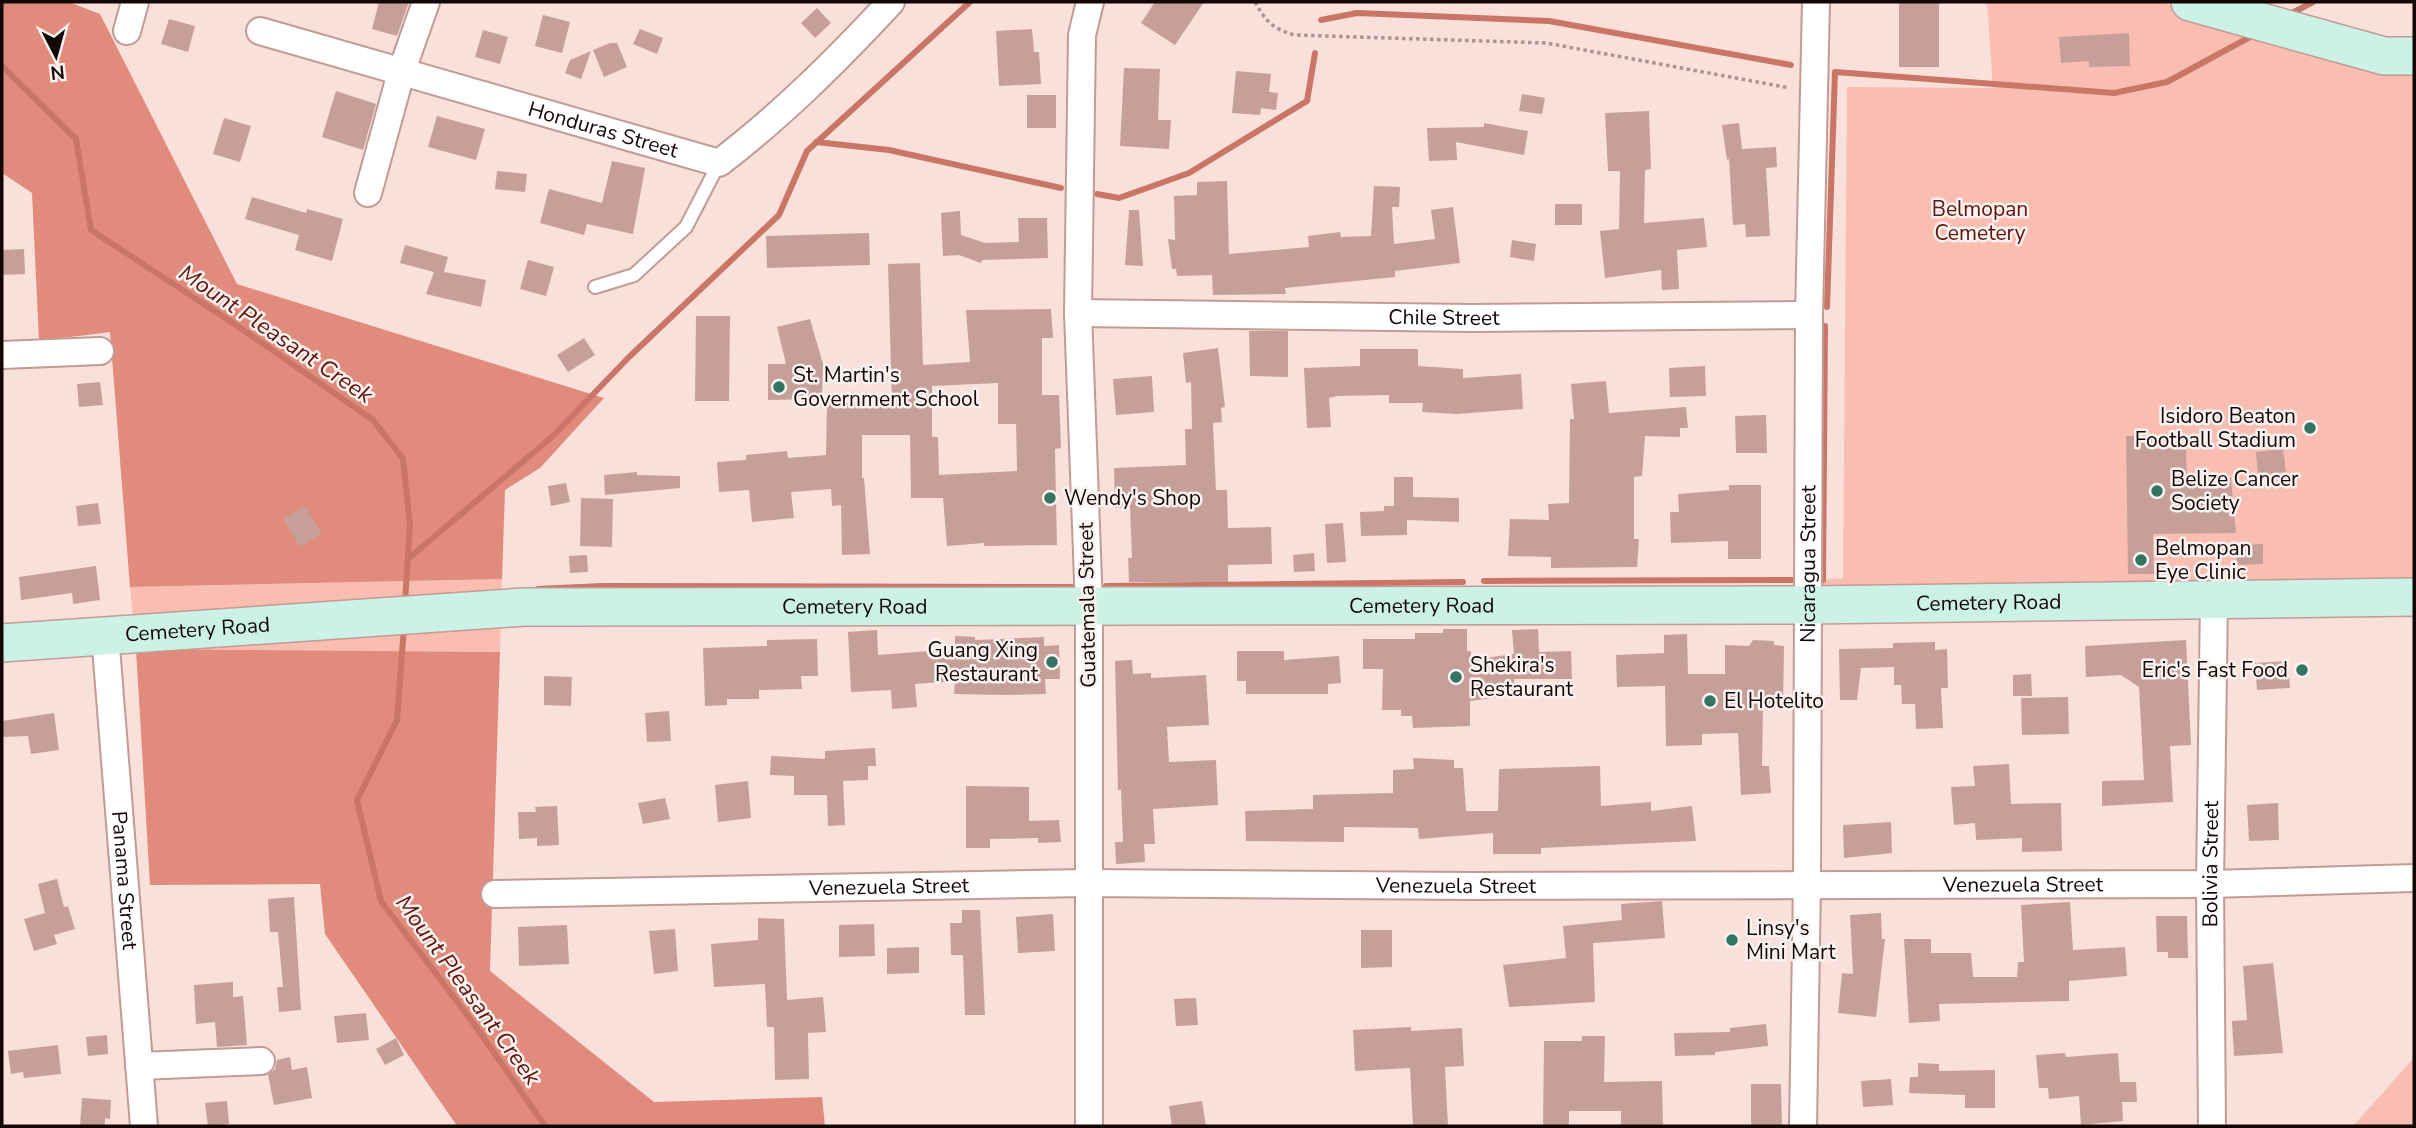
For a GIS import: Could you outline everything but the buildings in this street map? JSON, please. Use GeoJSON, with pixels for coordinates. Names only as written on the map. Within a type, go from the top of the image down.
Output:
{"type":"FeatureCollection","features":[{"type":"Feature","properties":{"kind":"street"},"geometry":{"type":"LineString","coordinates":[[127,31],[135,2]]}},
{"type":"Feature","properties":{"kind":"street"},"geometry":{"type":"LineString","coordinates":[[368,193],[401,73],[426,2]]}},
{"type":"Feature","properties":{"kind":"street"},"geometry":{"type":"LineString","coordinates":[[719,163],[773,122],[891,2]]}},
{"type":"Feature","properties":{"kind":"street","name":"Guatemala Street"},"geometry":{"type":"LineString","coordinates":[[1089,1126],[1089,607],[1078,313],[1082,35],[1090,2]]}},
{"type":"Feature","properties":{"kind":"street","name":"Nicaragua Street"},"geometry":{"type":"LineString","coordinates":[[1803,1126],[1807,885],[1808,315],[1816,93],[1816,2]]}},
{"type":"Feature","properties":{"kind":"street"},"geometry":{"type":"LineString","coordinates":[[2190,2],[2384,56],[2414,55]]}},
{"type":"Feature","properties":{"kind":"street","name":"Honduras Street"},"geometry":{"type":"LineString","coordinates":[[260,31],[719,163]]}},
{"type":"Feature","properties":{"kind":"street","name":"Chile Street"},"geometry":{"type":"LineString","coordinates":[[1078,313],[1472,318],[1808,315]]}},
{"type":"Feature","properties":{"kind":"street"},"geometry":{"type":"LineString","coordinates":[[2,355],[100,351]]}},
{"type":"Feature","properties":{"kind":"street","name":"Cemetery Road"},"geometry":{"type":"LineString","coordinates":[[2,643],[105,634],[393,619],[524,607],[1808,605],[2414,597]]}},
{"type":"Feature","properties":{"kind":"street","name":"Bolivia Street"},"geometry":{"type":"LineString","coordinates":[[2211,1126],[2210,884],[2214,600]]}},
{"type":"Feature","properties":{"kind":"street","name":"Panama Street"},"geometry":{"type":"LineString","coordinates":[[105,634],[144,1126]]}},
{"type":"Feature","properties":{"kind":"street","name":"Venezuela Street"},"geometry":{"type":"LineString","coordinates":[[495,894],[1087,883],[2210,884],[2414,878]]}},
{"type":"Feature","properties":{"kind":"street"},"geometry":{"type":"LineString","coordinates":[[139,1066],[261,1061]]}},
{"type":"Feature","properties":{"kind":"lane"},"geometry":{"type":"LineString","coordinates":[[595,287],[634,275],[686,227],[719,163]]}},
{"type":"Feature","properties":{"kind":"path"},"geometry":{"type":"LineString","coordinates":[[1255,2],[1264,19],[1274,29],[1295,35],[1546,43],[1816,93]]}},
{"type":"Feature","properties":{"kind":"green space","name":"Belmopan Cemetery"},"geometry":{"type":"Polygon","coordinates":[[[1987,2],[2160,2],[2378,62],[2414,61],[2414,610],[1812,602],[1809,581],[1843,578],[1847,87],[1993,88],[1987,2]]]}},
{"type":"Feature","properties":{"kind":"green space"},"geometry":{"type":"Polygon","coordinates":[[[502,579],[500,652],[136,649],[130,587],[502,579]]]}},
{"type":"Feature","properties":{"kind":"green space"},"geometry":{"type":"Polygon","coordinates":[[[2414,1058],[2414,1126],[2353,1126],[2414,1058]]]}},
{"type":"Feature","properties":{"kind":"shaded area"},"geometry":{"type":"Polygon","coordinates":[[[2,2],[69,2],[100,14],[237,284],[604,398],[540,468],[505,490],[502,579],[130,587],[110,332],[39,341],[32,193],[2,173],[2,2]]]}},
{"type":"Feature","properties":{"kind":"shaded area"},"geometry":{"type":"Polygon","coordinates":[[[136,649],[500,652],[490,971],[654,1102],[822,1097],[825,1126],[457,1126],[325,934],[320,884],[150,885],[136,649]]]}},
{"type":"Feature","properties":{"kind":"waterway"},"geometry":{"type":"LineString","coordinates":[[408,559],[553,436],[629,357],[779,215],[807,151],[970,2]]}},
{"type":"Feature","properties":{"kind":"waterway"},"geometry":{"type":"LineString","coordinates":[[2294,12],[2313,2]]}},
{"type":"Feature","properties":{"kind":"waterway"},"geometry":{"type":"LineString","coordinates":[[1321,20],[1357,13],[1549,21],[1791,65]]}},
{"type":"Feature","properties":{"kind":"waterway"},"geometry":{"type":"LineString","coordinates":[[1827,307],[1835,72],[2114,93],[2167,82],[2250,37]]}},
{"type":"Feature","properties":{"kind":"waterway"},"geometry":{"type":"LineString","coordinates":[[1097,194],[1119,198],[1189,173],[1307,101],[1315,53]]}},
{"type":"Feature","properties":{"kind":"waterway","name":"Mount Pleasant Creek"},"geometry":{"type":"LineString","coordinates":[[2,66],[76,139],[91,230],[239,327],[373,420],[403,459],[410,525],[405,602]]}},
{"type":"Feature","properties":{"kind":"waterway"},"geometry":{"type":"LineString","coordinates":[[816,142],[889,150],[1061,188]]}},
{"type":"Feature","properties":{"kind":"waterway"},"geometry":{"type":"LineString","coordinates":[[1823,580],[1825,326]]}},
{"type":"Feature","properties":{"kind":"waterway"},"geometry":{"type":"LineString","coordinates":[[1484,581],[1792,580]]}},
{"type":"Feature","properties":{"kind":"waterway"},"geometry":{"type":"LineString","coordinates":[[1106,586],[1463,582]]}},
{"type":"Feature","properties":{"kind":"waterway"},"geometry":{"type":"LineString","coordinates":[[538,589],[602,586],[1072,587]]}},
{"type":"Feature","properties":{"kind":"waterway","name":"Mount Pleasant Creek"},"geometry":{"type":"LineString","coordinates":[[404,627],[397,720],[357,800],[381,901],[474,1024],[545,1126]]}},
{"type":"Feature","properties":{"kind":"place","name":"St. Martin's Government School"},"geometry":{"type":"Point","coordinates":[779,387]}},
{"type":"Feature","properties":{"kind":"place","name":"Isidoro Beaton Football Stadium"},"geometry":{"type":"Point","coordinates":[2310,428]}},
{"type":"Feature","properties":{"kind":"place","name":"Belize Cancer Society"},"geometry":{"type":"Point","coordinates":[2157,491]}},
{"type":"Feature","properties":{"kind":"place","name":"Wendy's Shop"},"geometry":{"type":"Point","coordinates":[1050,498]}},
{"type":"Feature","properties":{"kind":"place","name":"Belmopan Eye Clinic"},"geometry":{"type":"Point","coordinates":[2141,560]}},
{"type":"Feature","properties":{"kind":"place","name":"Guang Xing Restaurant"},"geometry":{"type":"Point","coordinates":[1052,662]}},
{"type":"Feature","properties":{"kind":"place","name":"Eric's Fast Food"},"geometry":{"type":"Point","coordinates":[2302,670]}},
{"type":"Feature","properties":{"kind":"place","name":"Shekira's Restaurant"},"geometry":{"type":"Point","coordinates":[1456,677]}},
{"type":"Feature","properties":{"kind":"place","name":"El Hotelito"},"geometry":{"type":"Point","coordinates":[1710,701]}},
{"type":"Feature","properties":{"kind":"place","name":"Linsy's Mini Mart"},"geometry":{"type":"Point","coordinates":[1732,940]}}]}
